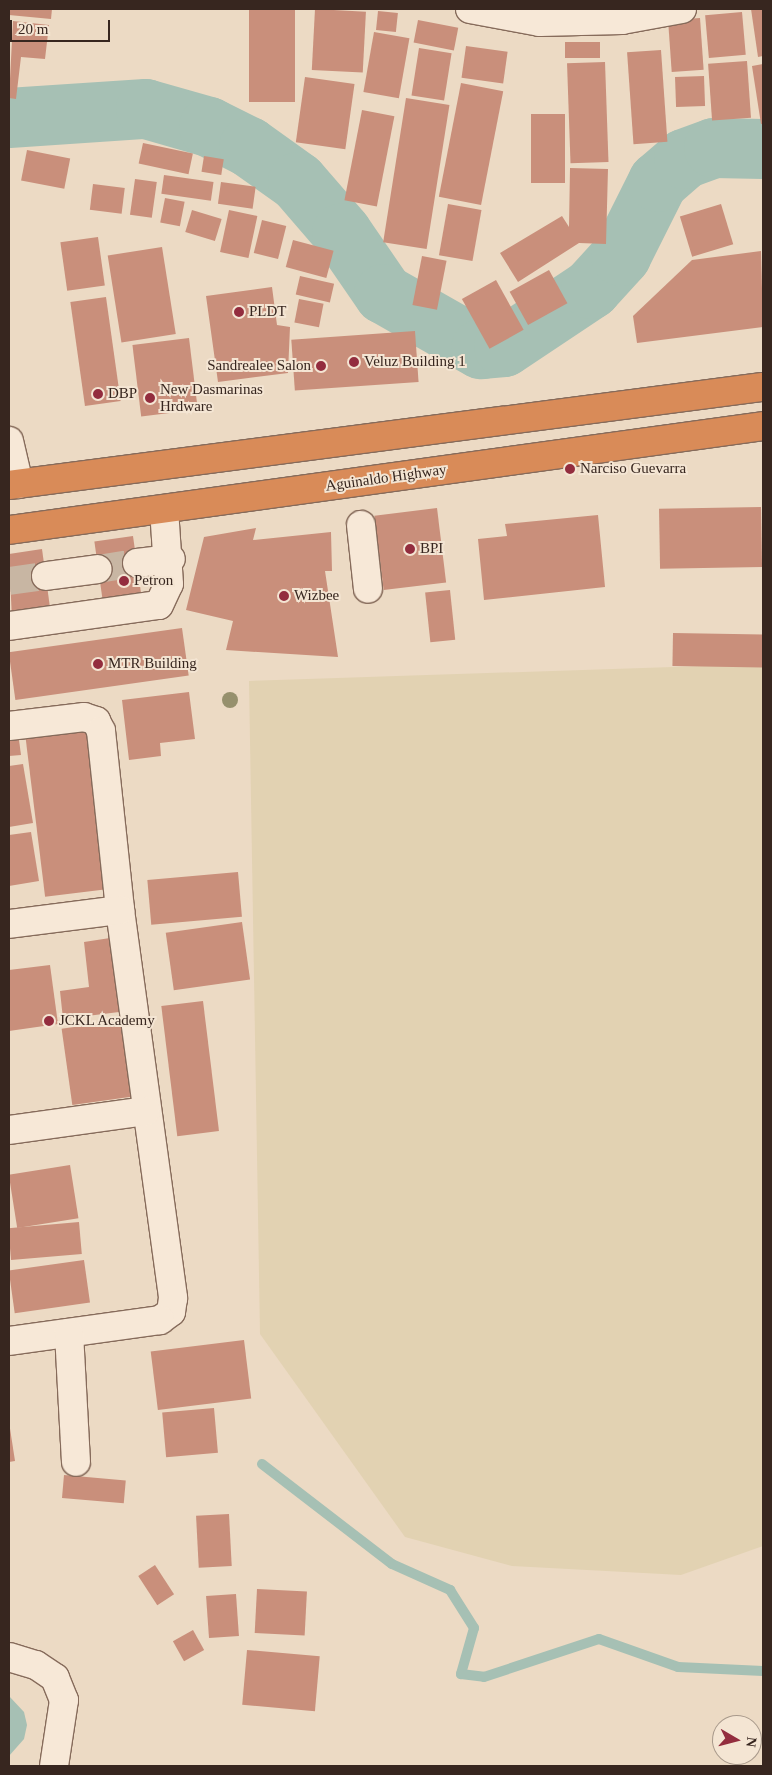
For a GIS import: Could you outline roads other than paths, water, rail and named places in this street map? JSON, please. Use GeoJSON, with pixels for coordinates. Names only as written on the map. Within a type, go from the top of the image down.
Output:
{"type":"FeatureCollection","features":[{"type":"Feature","properties":{"kind":"highway"},"geometry":{"type":"LineString","coordinates":[[14,484],[763,387]]}},
{"type":"Feature","properties":{"kind":"highway","name":"Aguinaldo Highway"},"geometry":{"type":"LineString","coordinates":[[9,530],[763,426]]}},
{"type":"Feature","properties":{"kind":"highway"},"geometry":{"type":"LineString","coordinates":[[157,466],[164,509]]}},
{"type":"Feature","properties":{"kind":"street"},"geometry":{"type":"LineString","coordinates":[[470,9],[540,22],[622,20],[682,9]]}},
{"type":"Feature","properties":{"kind":"street"},"geometry":{"type":"LineString","coordinates":[[9,441],[14,484]]}},
{"type":"Feature","properties":{"kind":"street"},"geometry":{"type":"LineString","coordinates":[[9,626],[159,605],[169,584],[171,559],[164,509]]}},
{"type":"Feature","properties":{"kind":"street"},"geometry":{"type":"LineString","coordinates":[[361,525],[368,589]]}},
{"type":"Feature","properties":{"kind":"street"},"geometry":{"type":"LineString","coordinates":[[137,563],[171,559]]}},
{"type":"Feature","properties":{"kind":"street"},"geometry":{"type":"LineString","coordinates":[[46,576],[98,569]]}},
{"type":"Feature","properties":{"kind":"street"},"geometry":{"type":"LineString","coordinates":[[9,726],[84,717],[96,721],[102,731],[120,910],[173,1298],[171,1312],[160,1320],[9,1341]]}},
{"type":"Feature","properties":{"kind":"street"},"geometry":{"type":"LineString","coordinates":[[9,924],[120,910]]}},
{"type":"Feature","properties":{"kind":"street"},"geometry":{"type":"LineString","coordinates":[[9,1130],[146,1111]]}},
{"type":"Feature","properties":{"kind":"street"},"geometry":{"type":"LineString","coordinates":[[69,1333],[76,1462]]}},
{"type":"Feature","properties":{"kind":"street"},"geometry":{"type":"LineString","coordinates":[[9,1657],[36,1665],[55,1678],[64,1700],[54,1766]]}},
{"type":"Feature","properties":{"kind":"waterway"},"geometry":{"type":"LineString","coordinates":[[9,118],[146,109],[209,127],[249,147],[298,182],[342,233],[384,294],[481,349],[504,347],[591,289],[621,256],[658,182],[684,159],[714,148],[763,149]]}},
{"type":"Feature","properties":{"kind":"waterway"},"geometry":{"type":"LineString","coordinates":[[262,1464],[392,1564],[450,1590],[474,1628],[461,1674],[484,1677],[599,1639],[678,1667],[763,1671]]}},
{"type":"Feature","properties":{"kind":"tunnel"},"geometry":{"type":"LineString","coordinates":[[98,569],[137,563]]}},
{"type":"Feature","properties":{"kind":"tunnel"},"geometry":{"type":"LineString","coordinates":[[9,581],[46,576]]}},
{"type":"Feature","properties":{"kind":"place","name":"PLDT"},"geometry":{"type":"Point","coordinates":[239,312]}},
{"type":"Feature","properties":{"kind":"place","name":"Veluz Building 1"},"geometry":{"type":"Point","coordinates":[354,362]}},
{"type":"Feature","properties":{"kind":"place","name":"Sandrealee Salon"},"geometry":{"type":"Point","coordinates":[321,366]}},
{"type":"Feature","properties":{"kind":"place","name":"DBP"},"geometry":{"type":"Point","coordinates":[98,394]}},
{"type":"Feature","properties":{"kind":"place","name":"New Dasmarinas Hrdware"},"geometry":{"type":"Point","coordinates":[150,398]}},
{"type":"Feature","properties":{"kind":"place","name":"Narciso Guevarra"},"geometry":{"type":"Point","coordinates":[570,469]}},
{"type":"Feature","properties":{"kind":"place","name":"BPI"},"geometry":{"type":"Point","coordinates":[410,549]}},
{"type":"Feature","properties":{"kind":"place","name":"Petron"},"geometry":{"type":"Point","coordinates":[124,581]}},
{"type":"Feature","properties":{"kind":"place","name":"Wizbee"},"geometry":{"type":"Point","coordinates":[284,596]}},
{"type":"Feature","properties":{"kind":"place","name":"MTR Building"},"geometry":{"type":"Point","coordinates":[98,664]}},
{"type":"Feature","properties":{"kind":"place","name":"JCKL Academy"},"geometry":{"type":"Point","coordinates":[49,1021]}}]}
